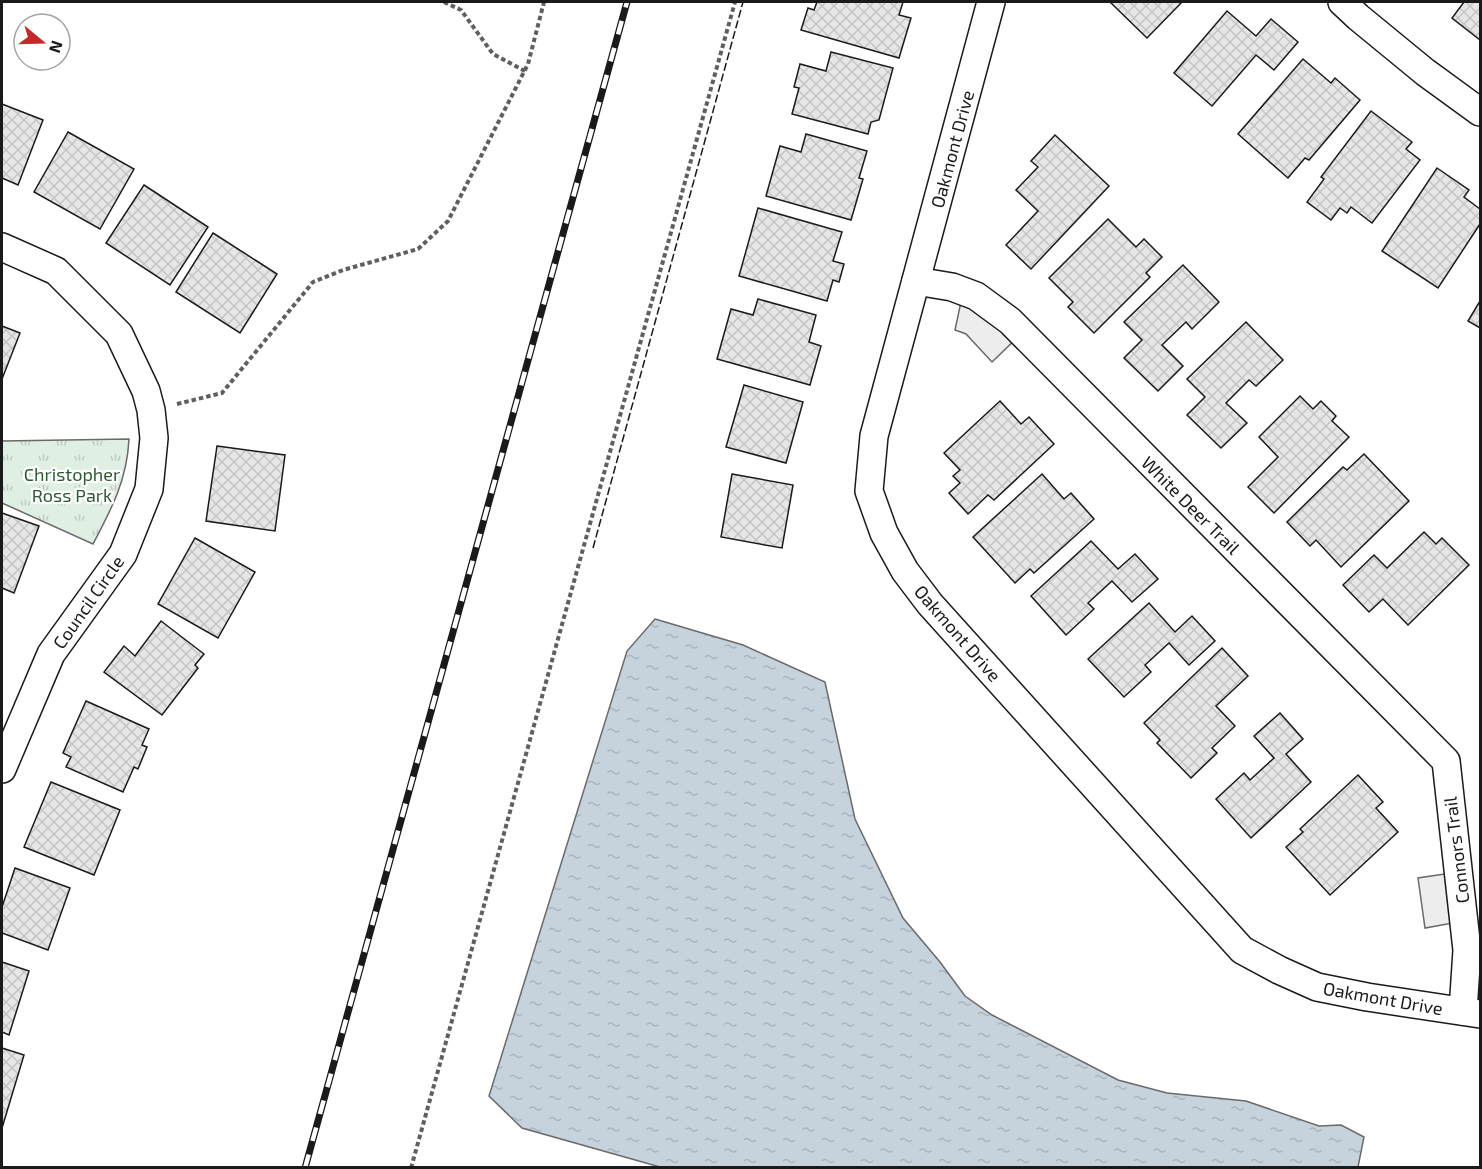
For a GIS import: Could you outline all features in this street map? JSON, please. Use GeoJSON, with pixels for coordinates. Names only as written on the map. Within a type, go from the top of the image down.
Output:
{"type":"FeatureCollection","features":[{"type":"Feature","properties":{"kind":"street","name":"Oakmont Drive"},"geometry":{"type":"LineString","coordinates":[[991,2],[874,436],[868,491],[884,533],[905,571],[938,613],[1242,951],[1317,987],[1472,1013]]}},
{"type":"Feature","properties":{"kind":"street"},"geometry":{"type":"LineString","coordinates":[[1342,2],[1425,72],[1480,112]]}},
{"type":"Feature","properties":{"kind":"street","name":"Council Circle"},"geometry":{"type":"LineString","coordinates":[[2,247],[56,271],[119,334],[146,391],[154,438],[149,489],[123,554],[51,654],[2,769]]}},
{"type":"Feature","properties":{"kind":"street","name":"White Deer Trail"},"geometry":{"type":"LineString","coordinates":[[916,281],[952,287],[976,296],[1010,321],[1446,761]]}},
{"type":"Feature","properties":{"kind":"street","name":"Connors Trail"},"geometry":{"type":"LineString","coordinates":[[1446,761],[1472,1013]]}},
{"type":"Feature","properties":{"kind":"path"},"geometry":{"type":"LineString","coordinates":[[444,2],[462,10],[493,54],[525,71]]}},
{"type":"Feature","properties":{"kind":"path"},"geometry":{"type":"LineString","coordinates":[[151,410],[222,393],[313,282],[343,270],[418,249],[448,221],[525,71],[544,2]]}},
{"type":"Feature","properties":{"kind":"path"},"geometry":{"type":"LineString","coordinates":[[411,1167],[735,2]]}},
{"type":"Feature","properties":{"kind":"green space","name":"Christopher Ross Park"},"geometry":{"type":"Polygon","coordinates":[[[129,439],[122,481],[93,544],[2,503],[2,441],[129,439]]]}},
{"type":"Feature","properties":{"kind":"shaded area"},"geometry":{"type":"Polygon","coordinates":[[[963,292],[1021,334],[992,362],[966,334],[955,330],[963,292]]]}},
{"type":"Feature","properties":{"kind":"shaded area"},"geometry":{"type":"Polygon","coordinates":[[[1458,872],[1464,921],[1425,928],[1418,878],[1458,872]]]}},
{"type":"Feature","properties":{"kind":"water"},"geometry":{"type":"Polygon","coordinates":[[[655,619],[743,645],[825,682],[855,819],[903,918],[965,996],[992,1015],[1118,1080],[1167,1093],[1246,1101],[1319,1126],[1341,1125],[1364,1137],[1358,1167],[660,1167],[522,1128],[489,1096],[627,651],[655,619]]]}},
{"type":"Feature","properties":{"kind":"building"},"geometry":{"type":"Polygon","coordinates":[[[817,2],[903,2],[899,15],[911,18],[899,58],[801,30],[808,8],[814,10],[817,2]]]}},
{"type":"Feature","properties":{"kind":"building"},"geometry":{"type":"Polygon","coordinates":[[[1182,2],[1147,38],[1111,3],[1182,2]]]}},
{"type":"Feature","properties":{"kind":"building"},"geometry":{"type":"Polygon","coordinates":[[[1464,2],[1480,2],[1480,40],[1452,18],[1464,2]]]}},
{"type":"Feature","properties":{"kind":"building"},"geometry":{"type":"Polygon","coordinates":[[[1227,11],[1256,36],[1271,19],[1298,42],[1274,70],[1256,55],[1212,106],[1174,73],[1227,11]]]}},
{"type":"Feature","properties":{"kind":"building"},"geometry":{"type":"Polygon","coordinates":[[[831,52],[893,68],[879,120],[871,122],[868,134],[792,114],[799,88],[794,87],[800,64],[826,71],[831,52]]]}},
{"type":"Feature","properties":{"kind":"building"},"geometry":{"type":"Polygon","coordinates":[[[1303,59],[1331,83],[1335,78],[1360,100],[1309,160],[1305,158],[1288,178],[1238,134],[1303,59]]]}},
{"type":"Feature","properties":{"kind":"building"},"geometry":{"type":"Polygon","coordinates":[[[2,104],[43,120],[18,185],[2,178],[2,104]]]}},
{"type":"Feature","properties":{"kind":"building"},"geometry":{"type":"Polygon","coordinates":[[[1371,111],[1412,142],[1406,149],[1420,160],[1372,223],[1351,207],[1347,213],[1340,208],[1331,220],[1307,202],[1324,179],[1321,177],[1371,111]]]}},
{"type":"Feature","properties":{"kind":"building"},"geometry":{"type":"Polygon","coordinates":[[[68,132],[134,169],[100,229],[34,192],[68,132]]]}},
{"type":"Feature","properties":{"kind":"building"},"geometry":{"type":"Polygon","coordinates":[[[806,134],[867,151],[859,178],[863,179],[851,220],[766,196],[780,146],[801,152],[806,134]]]}},
{"type":"Feature","properties":{"kind":"building"},"geometry":{"type":"Polygon","coordinates":[[[1055,135],[1109,186],[1031,269],[1006,245],[1038,211],[1016,190],[1038,167],[1031,161],[1055,135]]]}},
{"type":"Feature","properties":{"kind":"building"},"geometry":{"type":"Polygon","coordinates":[[[1437,168],[1469,190],[1464,197],[1480,209],[1480,224],[1438,288],[1382,251],[1437,168]]]}},
{"type":"Feature","properties":{"kind":"building"},"geometry":{"type":"Polygon","coordinates":[[[144,185],[208,227],[170,285],[106,243],[144,185]]]}},
{"type":"Feature","properties":{"kind":"building"},"geometry":{"type":"Polygon","coordinates":[[[758,208],[842,232],[833,261],[844,264],[839,282],[833,280],[827,301],[739,276],[758,208]]]}},
{"type":"Feature","properties":{"kind":"building"},"geometry":{"type":"Polygon","coordinates":[[[1108,219],[1136,247],[1144,239],[1162,257],[1146,273],[1150,277],[1094,333],[1068,307],[1073,302],[1049,278],[1108,219]]]}},
{"type":"Feature","properties":{"kind":"building"},"geometry":{"type":"Polygon","coordinates":[[[213,233],[277,274],[240,333],[176,292],[213,233]]]}},
{"type":"Feature","properties":{"kind":"building"},"geometry":{"type":"Polygon","coordinates":[[[1183,265],[1219,302],[1192,329],[1186,322],[1162,345],[1183,366],[1158,391],[1124,358],[1142,340],[1124,322],[1183,265]]]}},
{"type":"Feature","properties":{"kind":"building"},"geometry":{"type":"Polygon","coordinates":[[[758,299],[816,315],[809,342],[821,346],[810,385],[717,359],[731,309],[753,315],[758,299]]]}},
{"type":"Feature","properties":{"kind":"building"},"geometry":{"type":"Polygon","coordinates":[[[1480,301],[1480,328],[1468,321],[1480,301]]]}},
{"type":"Feature","properties":{"kind":"building"},"geometry":{"type":"Polygon","coordinates":[[[1246,322],[1283,360],[1256,386],[1249,380],[1226,403],[1247,423],[1221,448],[1187,415],[1205,397],[1187,379],[1246,322]]]}},
{"type":"Feature","properties":{"kind":"building"},"geometry":{"type":"Polygon","coordinates":[[[2,326],[20,333],[2,379],[2,326]]]}},
{"type":"Feature","properties":{"kind":"building"},"geometry":{"type":"Polygon","coordinates":[[[744,385],[803,402],[786,463],[726,447],[744,385]]]}},
{"type":"Feature","properties":{"kind":"building"},"geometry":{"type":"Polygon","coordinates":[[[1300,396],[1313,409],[1321,401],[1336,416],[1332,421],[1349,437],[1274,513],[1248,487],[1278,457],[1259,437],[1300,396]]]}},
{"type":"Feature","properties":{"kind":"building"},"geometry":{"type":"Polygon","coordinates":[[[1000,401],[1021,424],[1029,417],[1054,444],[994,500],[988,495],[968,514],[949,493],[960,483],[953,476],[960,470],[944,453],[1000,401]]]}},
{"type":"Feature","properties":{"kind":"building"},"geometry":{"type":"Polygon","coordinates":[[[217,446],[285,455],[275,531],[206,521],[217,446]]]}},
{"type":"Feature","properties":{"kind":"building"},"geometry":{"type":"Polygon","coordinates":[[[1364,454],[1409,501],[1341,567],[1316,540],[1310,546],[1287,522],[1343,467],[1347,470],[1364,454]]]}},
{"type":"Feature","properties":{"kind":"building"},"geometry":{"type":"Polygon","coordinates":[[[732,474],[793,485],[782,548],[721,537],[732,474]]]}},
{"type":"Feature","properties":{"kind":"building"},"geometry":{"type":"Polygon","coordinates":[[[1042,474],[1064,499],[1071,493],[1094,519],[1034,573],[1030,569],[1015,583],[973,537],[1042,474]]]}},
{"type":"Feature","properties":{"kind":"building"},"geometry":{"type":"Polygon","coordinates":[[[2,513],[39,526],[14,593],[2,588],[2,513]]]}},
{"type":"Feature","properties":{"kind":"building"},"geometry":{"type":"Polygon","coordinates":[[[1424,532],[1436,544],[1442,538],[1469,565],[1408,625],[1383,599],[1369,612],[1343,585],[1374,555],[1387,568],[1424,532]]]}},
{"type":"Feature","properties":{"kind":"building"},"geometry":{"type":"Polygon","coordinates":[[[195,538],[255,572],[218,638],[158,604],[195,538]]]}},
{"type":"Feature","properties":{"kind":"building"},"geometry":{"type":"Polygon","coordinates":[[[1091,541],[1118,569],[1135,554],[1158,579],[1132,602],[1112,581],[1088,603],[1094,609],[1066,635],[1031,596],[1091,541]]]}},
{"type":"Feature","properties":{"kind":"building"},"geometry":{"type":"Polygon","coordinates":[[[1149,603],[1175,632],[1192,616],[1215,641],[1189,665],[1169,643],[1145,665],[1151,672],[1124,697],[1088,659],[1149,603]]]}},
{"type":"Feature","properties":{"kind":"building"},"geometry":{"type":"Polygon","coordinates":[[[161,621],[204,654],[195,665],[198,668],[162,715],[104,672],[124,646],[135,656],[161,621]]]}},
{"type":"Feature","properties":{"kind":"building"},"geometry":{"type":"Polygon","coordinates":[[[1222,648],[1248,676],[1216,706],[1235,726],[1212,748],[1217,753],[1191,778],[1157,743],[1160,740],[1144,723],[1222,648]]]}},
{"type":"Feature","properties":{"kind":"building"},"geometry":{"type":"Polygon","coordinates":[[[86,701],[149,729],[142,745],[147,747],[138,769],[134,767],[123,792],[66,767],[71,757],[63,753],[86,701]]]}},
{"type":"Feature","properties":{"kind":"building"},"geometry":{"type":"Polygon","coordinates":[[[1280,713],[1303,739],[1286,754],[1311,782],[1251,838],[1216,799],[1244,773],[1250,780],[1274,758],[1254,736],[1280,713]]]}},
{"type":"Feature","properties":{"kind":"building"},"geometry":{"type":"Polygon","coordinates":[[[1358,775],[1383,802],[1376,808],[1398,832],[1330,895],[1286,847],[1303,832],[1300,829],[1358,775]]]}},
{"type":"Feature","properties":{"kind":"building"},"geometry":{"type":"Polygon","coordinates":[[[51,782],[120,810],[94,875],[24,847],[51,782]]]}},
{"type":"Feature","properties":{"kind":"building"},"geometry":{"type":"Polygon","coordinates":[[[15,868],[70,888],[48,950],[2,933],[2,907],[15,868]]]}},
{"type":"Feature","properties":{"kind":"building"},"geometry":{"type":"Polygon","coordinates":[[[2,962],[29,971],[9,1035],[2,1032],[2,962]]]}},
{"type":"Feature","properties":{"kind":"building"},"geometry":{"type":"Polygon","coordinates":[[[2,1048],[24,1055],[2,1128],[2,1048]]]}},
{"type":"Feature","properties":{"kind":"railway"},"geometry":{"type":"LineString","coordinates":[[305,1168],[627,2]]}},
{"type":"Feature","properties":{"kind":"fence"},"geometry":{"type":"LineString","coordinates":[[593,548],[743,2]]}}]}
